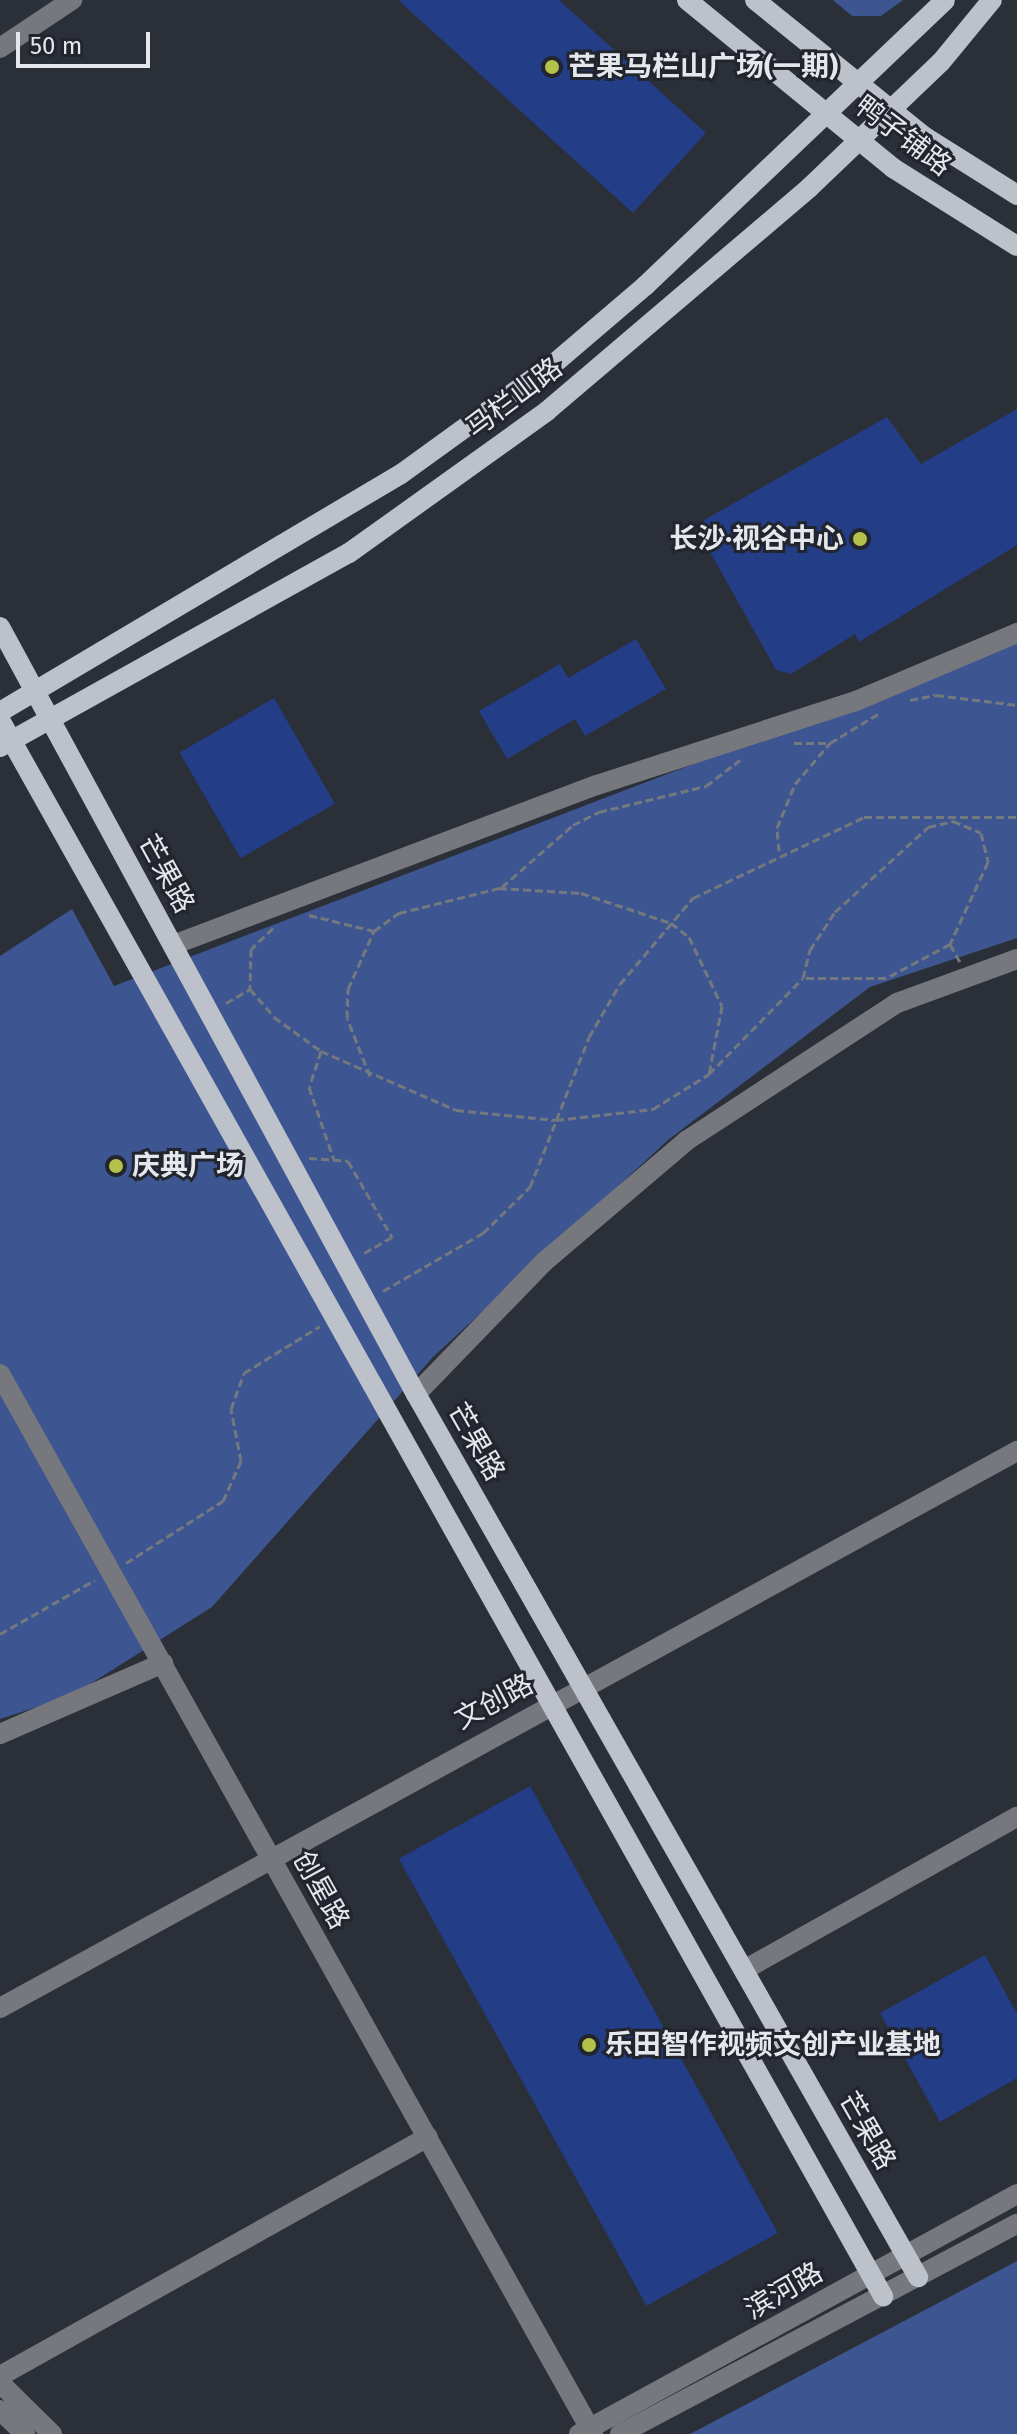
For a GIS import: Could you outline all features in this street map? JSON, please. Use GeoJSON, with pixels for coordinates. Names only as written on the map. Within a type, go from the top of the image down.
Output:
{"type":"FeatureCollection","features":[{"type":"Feature","properties":{"kind":"main road","name":"鸭子铺路"},"geometry":{"type":"LineString","coordinates":[[687,0],[859,140],[1017,246]]}},
{"type":"Feature","properties":{"kind":"main road","name":"鸭子铺路"},"geometry":{"type":"LineString","coordinates":[[755,0],[892,109],[1017,195]]}},
{"type":"Feature","properties":{"kind":"main road","name":"马栏山路"},"geometry":{"type":"LineString","coordinates":[[0,712],[401,474],[556,362],[827,114],[945,0]]}},
{"type":"Feature","properties":{"kind":"main road","name":"马栏山路"},"geometry":{"type":"LineString","coordinates":[[6,744],[349,553],[547,411],[859,140],[892,109],[992,0]]}},
{"type":"Feature","properties":{"kind":"main road","name":"芒果路"},"geometry":{"type":"LineString","coordinates":[[0,627],[416,1394],[918,2277]]}},
{"type":"Feature","properties":{"kind":"main road"},"geometry":{"type":"LineString","coordinates":[[0,720],[6,744],[883,2296]]}},
{"type":"Feature","properties":{"kind":"street"},"geometry":{"type":"LineString","coordinates":[[0,48],[72,0]]}},
{"type":"Feature","properties":{"kind":"street"},"geometry":{"type":"LineString","coordinates":[[173,945],[597,785],[856,701],[1017,633]]}},
{"type":"Feature","properties":{"kind":"street"},"geometry":{"type":"LineString","coordinates":[[416,1394],[544,1262],[686,1141],[842,1035],[965,973],[1017,959]]}},
{"type":"Feature","properties":{"kind":"street","name":"创星路"},"geometry":{"type":"LineString","coordinates":[[0,1374],[428,2137],[587,2432]]}},
{"type":"Feature","properties":{"kind":"street","name":"文创路"},"geometry":{"type":"LineString","coordinates":[[0,2008],[269,1855],[584,1688],[1017,1451]]}},
{"type":"Feature","properties":{"kind":"street"},"geometry":{"type":"LineString","coordinates":[[0,1734],[163,1663]]}},
{"type":"Feature","properties":{"kind":"street"},"geometry":{"type":"LineString","coordinates":[[744,1970],[1017,1817]]}},
{"type":"Feature","properties":{"kind":"street"},"geometry":{"type":"LineString","coordinates":[[0,2376],[428,2137]]}},
{"type":"Feature","properties":{"kind":"street","name":"滨河路"},"geometry":{"type":"LineString","coordinates":[[587,2432],[1017,2194]]}},
{"type":"Feature","properties":{"kind":"street","name":"滨河路"},"geometry":{"type":"LineString","coordinates":[[620,2434],[1017,2224]]}},
{"type":"Feature","properties":{"kind":"street"},"geometry":{"type":"LineString","coordinates":[[0,2383],[52,2434]]}},
{"type":"Feature","properties":{"kind":"street"},"geometry":{"type":"LineString","coordinates":[[0,2410],[25,2434]]}},
{"type":"Feature","properties":{"kind":"path"},"geometry":{"type":"LineString","coordinates":[[895,703],[936,695],[1017,705]]}},
{"type":"Feature","properties":{"kind":"path"},"geometry":{"type":"LineString","coordinates":[[779,851],[777,828],[795,784],[830,743],[882,711]]}},
{"type":"Feature","properties":{"kind":"path"},"geometry":{"type":"LineString","coordinates":[[499,888],[599,812],[706,786],[744,757],[736,740]]}},
{"type":"Feature","properties":{"kind":"path"},"geometry":{"type":"LineString","coordinates":[[781,746],[830,743]]}},
{"type":"Feature","properties":{"kind":"path"},"geometry":{"type":"LineString","coordinates":[[953,812],[953,821]]}},
{"type":"Feature","properties":{"kind":"path"},"geometry":{"type":"LineString","coordinates":[[443,1258],[483,1233],[530,1187],[556,1120],[620,984],[693,898],[779,851],[864,817],[953,812],[1017,817]]}},
{"type":"Feature","properties":{"kind":"path"},"geometry":{"type":"LineString","coordinates":[[277,924],[251,949],[250,989],[274,1017],[321,1051],[370,1076],[456,1110],[556,1120],[653,1109],[709,1074],[803,978],[810,950],[835,912],[928,827],[953,821],[981,833],[988,862],[950,944],[886,978],[803,978]]}},
{"type":"Feature","properties":{"kind":"path"},"geometry":{"type":"LineString","coordinates":[[370,1076],[347,1018],[348,989],[374,931],[399,913],[499,888],[581,893],[671,923],[712,974],[722,1006],[709,1074]]}},
{"type":"Feature","properties":{"kind":"path"},"geometry":{"type":"LineString","coordinates":[[304,914],[374,931]]}},
{"type":"Feature","properties":{"kind":"path"},"geometry":{"type":"LineString","coordinates":[[950,944],[965,973]]}},
{"type":"Feature","properties":{"kind":"path"},"geometry":{"type":"LineString","coordinates":[[210,1013],[250,989]]}},
{"type":"Feature","properties":{"kind":"path"},"geometry":{"type":"LineString","coordinates":[[321,1051],[309,1087],[334,1160]]}},
{"type":"Feature","properties":{"kind":"path"},"geometry":{"type":"LineString","coordinates":[[287,1156],[348,1161],[392,1237],[346,1263]]}},
{"type":"Feature","properties":{"kind":"path"},"geometry":{"type":"LineString","coordinates":[[199,1521],[223,1501],[241,1461],[231,1409],[244,1373],[267,1355]]}},
{"type":"Feature","properties":{"kind":"path"},"geometry":{"type":"LineString","coordinates":[[0,1634],[48,1608]]}},
{"type":"Feature","properties":{"kind":"shaded area"},"geometry":{"type":"Polygon","coordinates":[[[833,0],[903,0],[881,16],[852,16],[833,0]]]}},
{"type":"Feature","properties":{"kind":"shaded area"},"geometry":{"type":"Polygon","coordinates":[[[1017,640],[1017,938],[870,987],[668,1140],[433,1357],[212,1607],[71,1696],[0,1719],[0,956],[72,909],[114,986],[1017,640]]]}},
{"type":"Feature","properties":{"kind":"shaded area"},"geometry":{"type":"Polygon","coordinates":[[[1017,2261],[1017,2434],[690,2434],[942,2301],[1017,2261]]]}},
{"type":"Feature","properties":{"kind":"building","name":"芒果马栏山广场(一期)"},"geometry":{"type":"Polygon","coordinates":[[[398,0],[559,0],[706,133],[633,213],[398,0]]]}},
{"type":"Feature","properties":{"kind":"building","name":"长沙·视谷中心"},"geometry":{"type":"Polygon","coordinates":[[[1017,409],[1017,545],[859,642],[855,634],[791,674],[776,670],[700,534],[704,520],[887,417],[921,464],[1017,409]]]}},
{"type":"Feature","properties":{"kind":"building"},"geometry":{"type":"Polygon","coordinates":[[[636,639],[666,689],[585,736],[575,719],[507,759],[479,711],[560,664],[568,678],[636,639]]]}},
{"type":"Feature","properties":{"kind":"building"},"geometry":{"type":"Polygon","coordinates":[[[274,698],[335,804],[241,858],[180,752],[274,698]]]}},
{"type":"Feature","properties":{"kind":"building","name":"乐田智作视频文创产业基地"},"geometry":{"type":"Polygon","coordinates":[[[530,1786],[778,2233],[647,2306],[399,1859],[530,1786]]]}},
{"type":"Feature","properties":{"kind":"building"},"geometry":{"type":"Polygon","coordinates":[[[985,1955],[1017,2014],[1017,2078],[940,2122],[880,2013],[985,1955]]]}},
{"type":"Feature","properties":{"kind":"place","name":"芒果马栏山广场(一期)"},"geometry":{"type":"Point","coordinates":[552,67]}},
{"type":"Feature","properties":{"kind":"place","name":"长沙·视谷中心"},"geometry":{"type":"Point","coordinates":[860,539]}},
{"type":"Feature","properties":{"kind":"place","name":"庆典广场"},"geometry":{"type":"Point","coordinates":[116,1166]}},
{"type":"Feature","properties":{"kind":"place","name":"乐田智作视频文创产业基地"},"geometry":{"type":"Point","coordinates":[589,2045]}}]}
